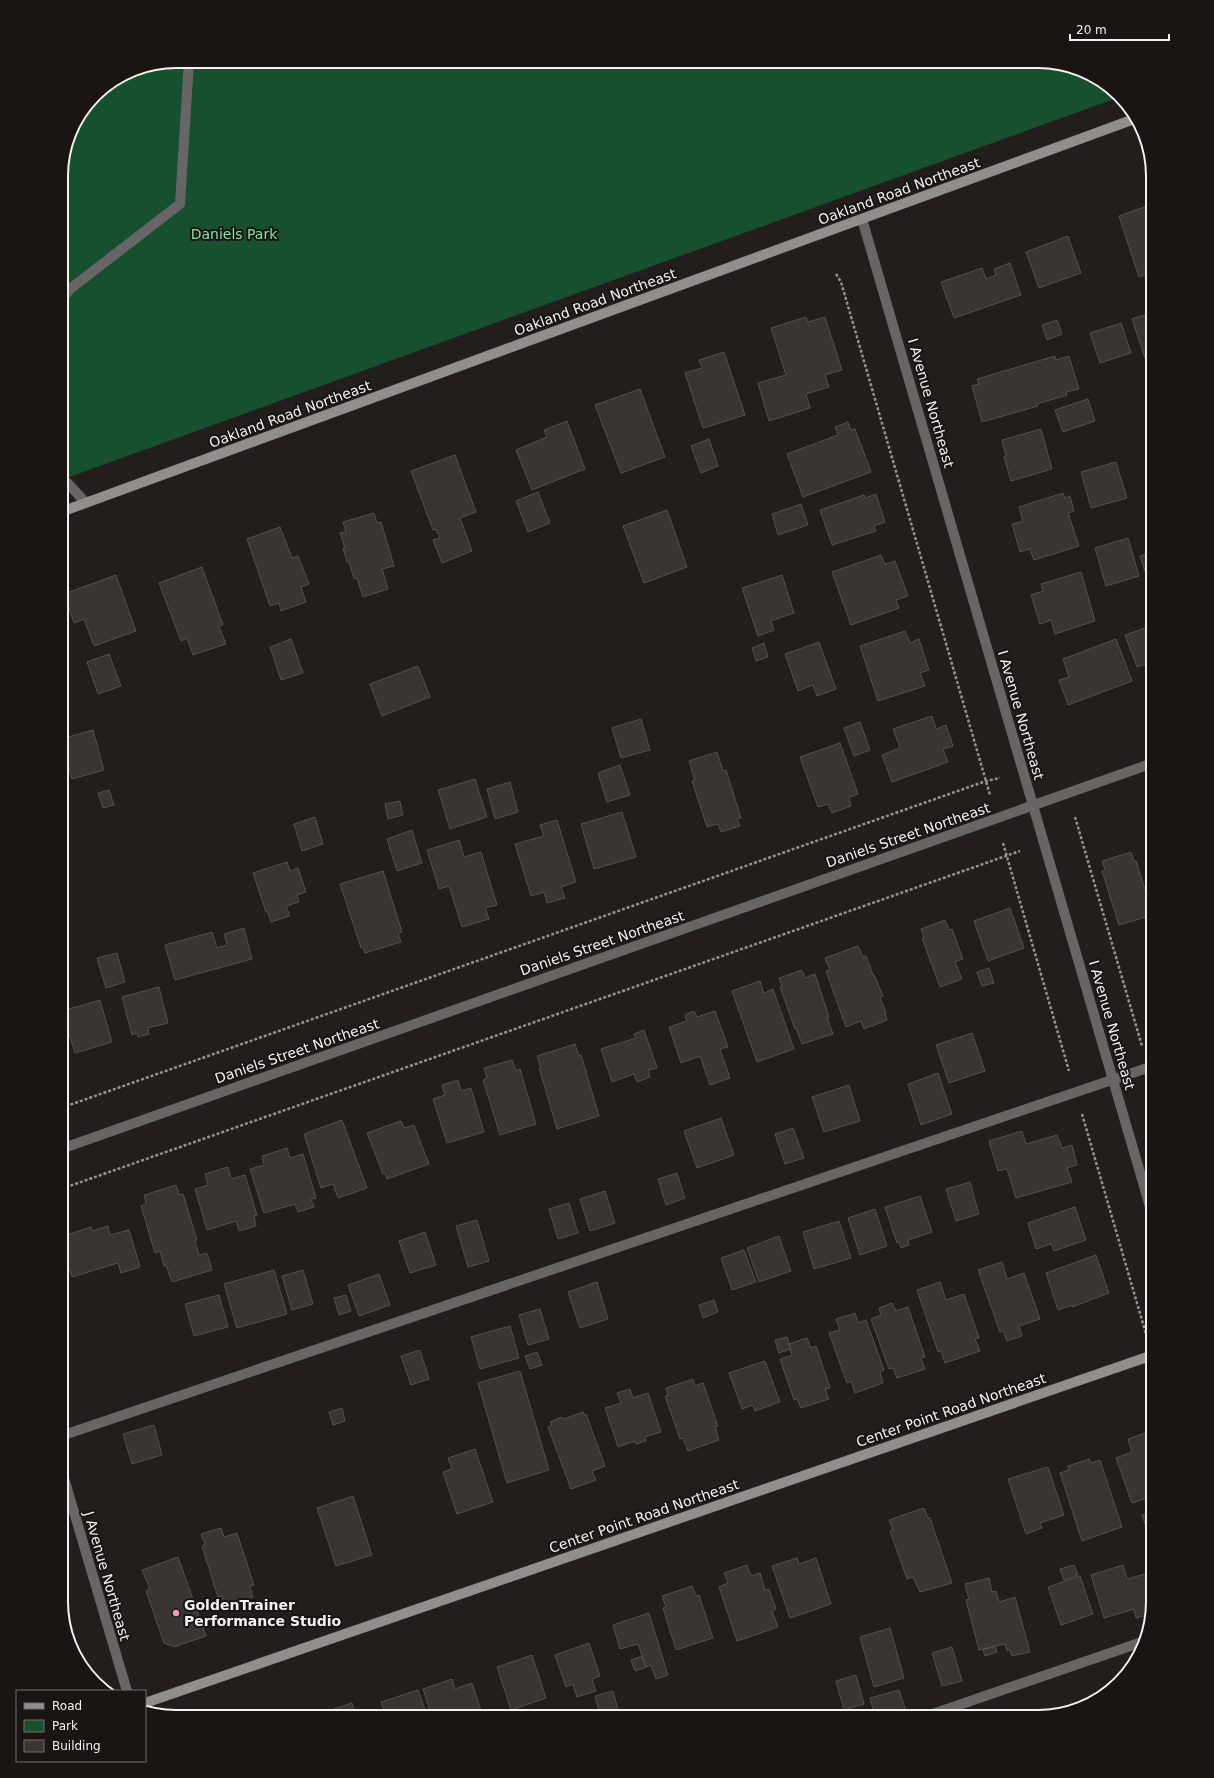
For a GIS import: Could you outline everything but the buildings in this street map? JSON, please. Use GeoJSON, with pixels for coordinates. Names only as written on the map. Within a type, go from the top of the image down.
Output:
{"type":"FeatureCollection","features":[{"type":"Feature","properties":{"kind":"main road","name":"Oakland Road Northeast"},"geometry":{"type":"LineString","coordinates":[[68,509],[1131,121]]}},
{"type":"Feature","properties":{"kind":"main road","name":"Center Point Road Northeast"},"geometry":{"type":"LineString","coordinates":[[146,1703],[1146,1357]]}},
{"type":"Feature","properties":{"kind":"street"},"geometry":{"type":"LineString","coordinates":[[68,291],[180,204],[189,68]]}},
{"type":"Feature","properties":{"kind":"street","name":"I Avenue Northeast"},"geometry":{"type":"LineString","coordinates":[[862,219],[1146,1193]]}},
{"type":"Feature","properties":{"kind":"street"},"geometry":{"type":"LineString","coordinates":[[68,484],[86,503]]}},
{"type":"Feature","properties":{"kind":"street","name":"Daniels Street Northeast"},"geometry":{"type":"LineString","coordinates":[[68,1147],[1146,765]]}},
{"type":"Feature","properties":{"kind":"street"},"geometry":{"type":"LineString","coordinates":[[68,1434],[1146,1069]]}},
{"type":"Feature","properties":{"kind":"street","name":"J Avenue Northeast"},"geometry":{"type":"LineString","coordinates":[[68,1492],[127,1690]]}},
{"type":"Feature","properties":{"kind":"street"},"geometry":{"type":"LineString","coordinates":[[944,1710],[1138,1643]]}},
{"type":"Feature","properties":{"kind":"path"},"geometry":{"type":"LineString","coordinates":[[836,274],[841,282],[990,795]]}},
{"type":"Feature","properties":{"kind":"path"},"geometry":{"type":"LineString","coordinates":[[68,1106],[986,781],[1000,778]]}},
{"type":"Feature","properties":{"kind":"path"},"geometry":{"type":"LineString","coordinates":[[1075,817],[1146,1051]]}},
{"type":"Feature","properties":{"kind":"path"},"geometry":{"type":"LineString","coordinates":[[68,1187],[1020,851]]}},
{"type":"Feature","properties":{"kind":"green space","name":"Daniels Park"},"geometry":{"type":"Polygon","coordinates":[[[169,68],[1045,68],[1059,70],[1086,79],[1098,86],[1113,99],[68,477],[69,162],[76,135],[86,116],[105,95],[116,86],[135,76],[155,70],[169,68]]]}},
{"type":"Feature","properties":{"kind":"place","name":"GoldenTrainer Performance Studio"},"geometry":{"type":"Point","coordinates":[176,1613]}}]}
